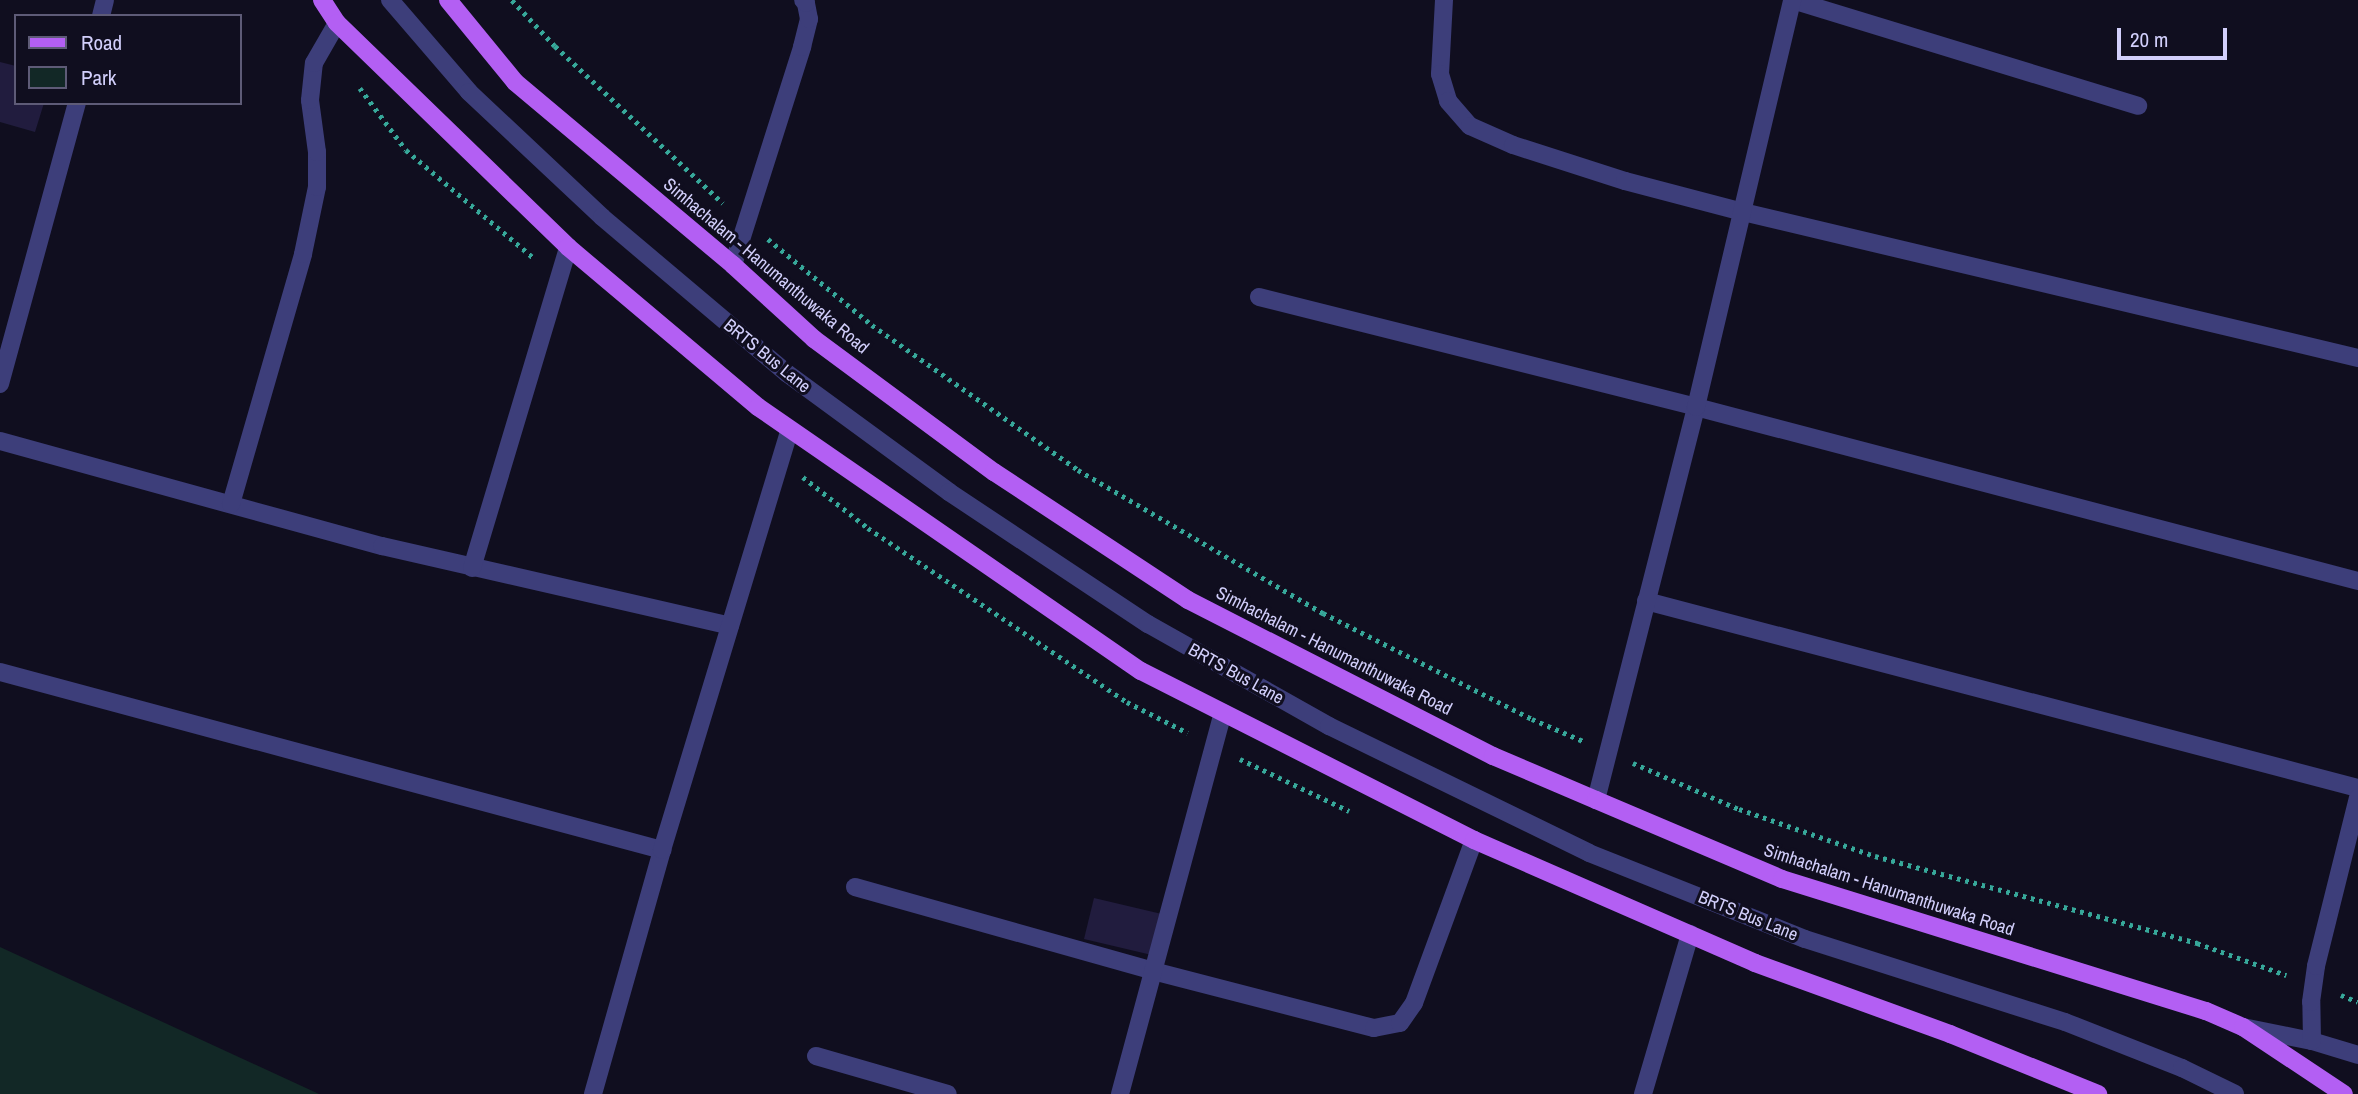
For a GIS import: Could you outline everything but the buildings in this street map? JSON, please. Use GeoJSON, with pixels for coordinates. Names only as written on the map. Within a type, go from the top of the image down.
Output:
{"type":"FeatureCollection","features":[{"type":"Feature","properties":{"kind":"main road"},"geometry":{"type":"LineString","coordinates":[[322,0],[337,23],[568,247],[790,430],[1141,671],[1474,840],[1755,963],[1950,1034],[2098,1094]]}},
{"type":"Feature","properties":{"kind":"main road","name":"Simhachalam - Hanumanthuwaka Road"},"geometry":{"type":"LineString","coordinates":[[447,0],[514,82],[733,265],[814,338],[972,456],[1188,600],[1493,756],[1782,879],[2206,1011],[2243,1027],[2344,1094]]}},
{"type":"Feature","properties":{"kind":"street","name":"BRTS Bus Lane"},"geometry":{"type":"LineString","coordinates":[[390,0],[469,92],[602,217],[788,374],[949,492],[1148,624],[1329,726],[1589,853],[1805,939],[2065,1022],[2182,1068],[2235,1094]]}},
{"type":"Feature","properties":{"kind":"street"},"geometry":{"type":"LineString","coordinates":[[733,265],[807,28],[807,3],[803,0]]}},
{"type":"Feature","properties":{"kind":"street"},"geometry":{"type":"LineString","coordinates":[[1444,0],[1440,74],[1448,101],[1470,126],[1513,145],[1612,177],[1744,212],[2358,358]]}},
{"type":"Feature","properties":{"kind":"street"},"geometry":{"type":"LineString","coordinates":[[1596,800],[1744,212],[1792,0],[2138,106]]}},
{"type":"Feature","properties":{"kind":"street"},"geometry":{"type":"LineString","coordinates":[[232,504],[303,254],[317,187],[317,152],[310,100],[314,63],[337,23]]}},
{"type":"Feature","properties":{"kind":"street"},"geometry":{"type":"LineString","coordinates":[[0,384],[76,105]]}},
{"type":"Feature","properties":{"kind":"street"},"geometry":{"type":"LineString","coordinates":[[472,568],[568,247]]}},
{"type":"Feature","properties":{"kind":"street"},"geometry":{"type":"LineString","coordinates":[[1259,297],[1696,407],[2358,581]]}},
{"type":"Feature","properties":{"kind":"street"},"geometry":{"type":"LineString","coordinates":[[593,1094],[662,850],[790,430]]}},
{"type":"Feature","properties":{"kind":"street"},"geometry":{"type":"LineString","coordinates":[[0,441],[472,568],[730,626]]}},
{"type":"Feature","properties":{"kind":"street"},"geometry":{"type":"LineString","coordinates":[[1646,601],[2358,788]]}},
{"type":"Feature","properties":{"kind":"street"},"geometry":{"type":"LineString","coordinates":[[0,672],[662,850]]}},
{"type":"Feature","properties":{"kind":"street"},"geometry":{"type":"LineString","coordinates":[[1120,1094],[1223,713]]}},
{"type":"Feature","properties":{"kind":"street"},"geometry":{"type":"LineString","coordinates":[[2312,1041],[2314,985],[2358,798]]}},
{"type":"Feature","properties":{"kind":"street"},"geometry":{"type":"LineString","coordinates":[[855,887],[1153,971],[1374,1028],[1400,1024],[1415,1003],[1474,840]]}},
{"type":"Feature","properties":{"kind":"street"},"geometry":{"type":"LineString","coordinates":[[1643,1094],[1690,934]]}},
{"type":"Feature","properties":{"kind":"street"},"geometry":{"type":"LineString","coordinates":[[2243,1027],[2312,1041],[2358,1055]]}},
{"type":"Feature","properties":{"kind":"street"},"geometry":{"type":"LineString","coordinates":[[816,1056],[948,1094]]}},
{"type":"Feature","properties":{"kind":"path"},"geometry":{"type":"LineString","coordinates":[[512,0],[555,46],[705,188],[872,325],[1078,470],[1323,613],[1532,719],[1739,809],[1875,856],[2197,943],[2358,1002]]}},
{"type":"Feature","properties":{"kind":"green space"},"geometry":{"type":"Polygon","coordinates":[[[0,947],[319,1094],[0,1094],[0,947]]]}}]}
